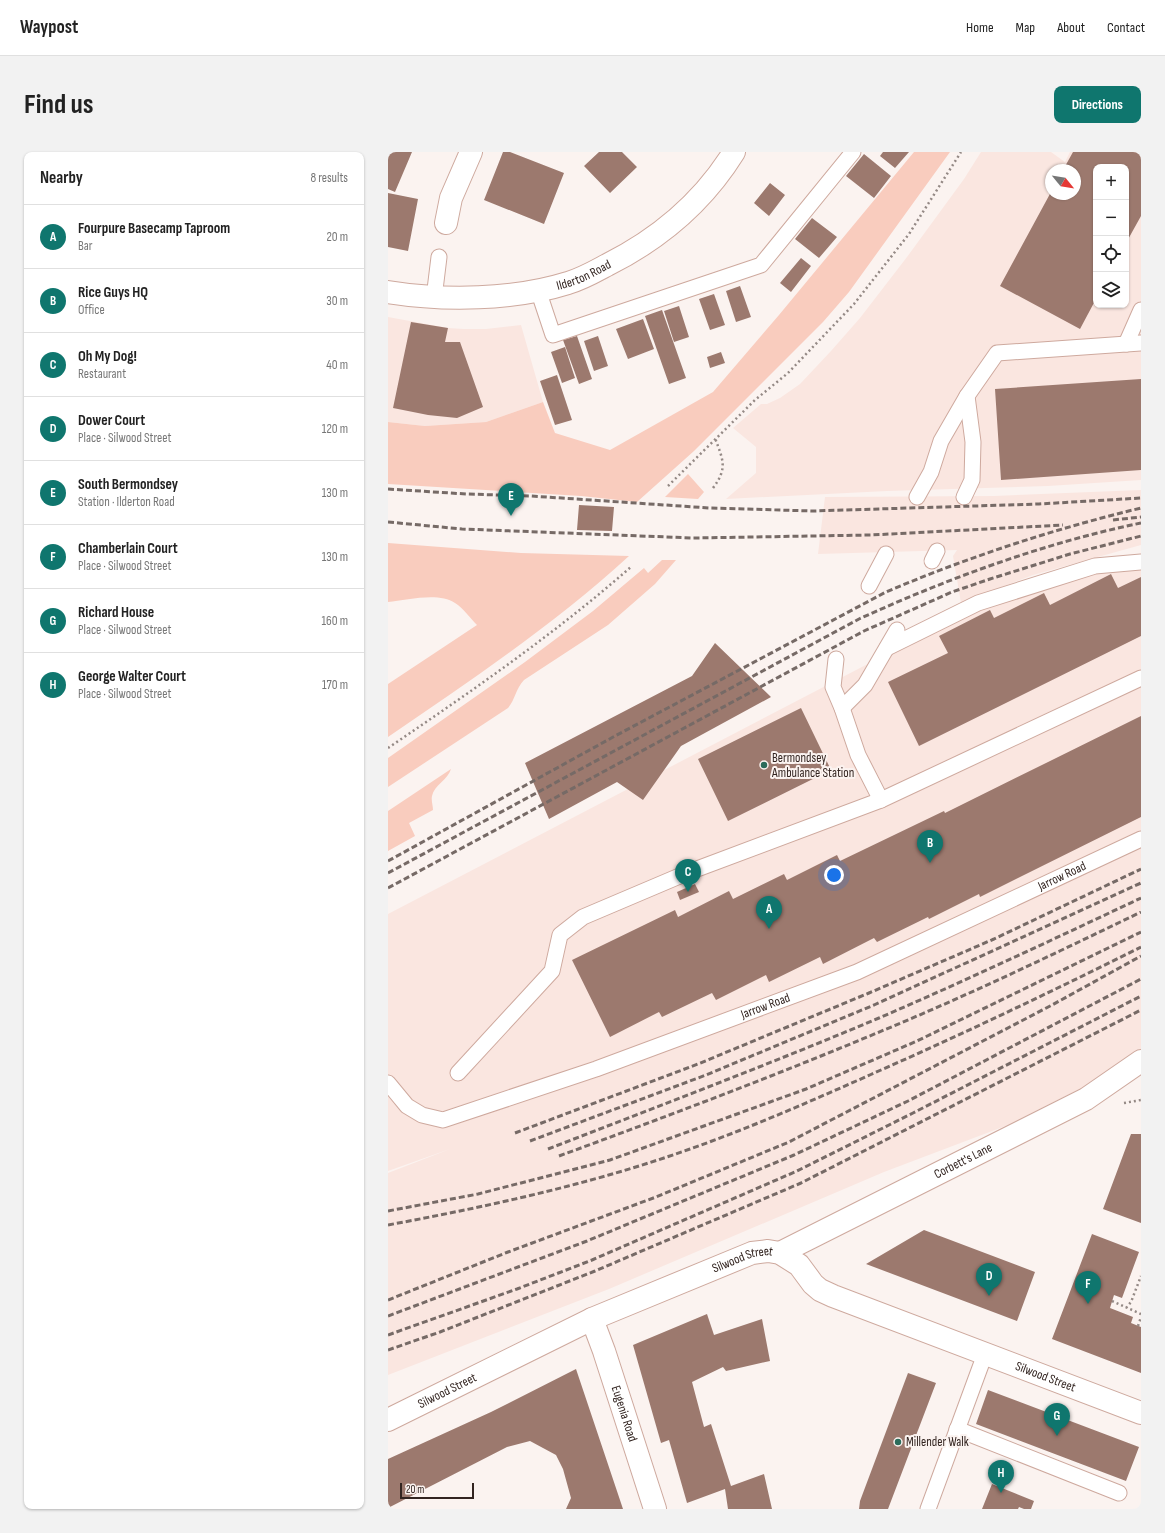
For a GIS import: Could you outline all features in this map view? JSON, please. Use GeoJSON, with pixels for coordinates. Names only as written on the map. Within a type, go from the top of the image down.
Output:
{"type":"FeatureCollection","features":[{"type":"Feature","properties":{"kind":"street"},"geometry":{"type":"LineString","coordinates":[[446,223],[451,198],[471,152]]}},
{"type":"Feature","properties":{"kind":"street","name":"Ilderton Road"},"geometry":{"type":"LineString","coordinates":[[388,292],[434,298],[493,296],[538,290],[570,282],[585,276],[620,259],[659,234],[686,211],[714,182],[734,152]]}},
{"type":"Feature","properties":{"kind":"street","name":"Corbett's Lane"},"geometry":{"type":"LineString","coordinates":[[780,1253],[1086,1099],[1141,1061]]}},
{"type":"Feature","properties":{"kind":"street","name":"Silwood Street"},"geometry":{"type":"LineString","coordinates":[[388,1420],[592,1319],[752,1253],[768,1251],[780,1253],[799,1265],[813,1284],[820,1290],[1141,1413]]}},
{"type":"Feature","properties":{"kind":"street","name":"Eugenia Road"},"geometry":{"type":"LineString","coordinates":[[592,1319],[604,1351],[655,1509]]}},
{"type":"Feature","properties":{"kind":"lane"},"geometry":{"type":"LineString","coordinates":[[538,290],[552,335],[761,265],[853,152]]}},
{"type":"Feature","properties":{"kind":"lane"},"geometry":{"type":"LineString","coordinates":[[434,298],[439,257]]}},
{"type":"Feature","properties":{"kind":"lane"},"geometry":{"type":"LineString","coordinates":[[917,497],[930,472],[941,441],[967,396],[997,353],[1134,344],[1141,310]]}},
{"type":"Feature","properties":{"kind":"lane"},"geometry":{"type":"LineString","coordinates":[[964,497],[972,480],[973,442],[967,396]]}},
{"type":"Feature","properties":{"kind":"lane"},"geometry":{"type":"LineString","coordinates":[[869,586],[886,554]]}},
{"type":"Feature","properties":{"kind":"lane"},"geometry":{"type":"LineString","coordinates":[[887,648],[978,603],[1095,566],[1141,562]]}},
{"type":"Feature","properties":{"kind":"lane"},"geometry":{"type":"LineString","coordinates":[[842,708],[865,684],[897,630]]}},
{"type":"Feature","properties":{"kind":"lane"},"geometry":{"type":"LineString","coordinates":[[836,660],[833,687],[842,708],[858,755],[882,800]]}},
{"type":"Feature","properties":{"kind":"lane"},"geometry":{"type":"LineString","coordinates":[[458,1073],[552,971],[560,935],[583,917],[689,872],[882,800],[1141,678]]}},
{"type":"Feature","properties":{"kind":"lane","name":"Jarrow Road"},"geometry":{"type":"LineString","coordinates":[[388,1083],[407,1106],[422,1115],[443,1120],[596,1069],[857,972],[1141,839]]}},
{"type":"Feature","properties":{"kind":"lane"},"geometry":{"type":"LineString","coordinates":[[928,1509],[985,1354]]}},
{"type":"Feature","properties":{"kind":"lane"},"geometry":{"type":"LineString","coordinates":[[957,1429],[1119,1493]]}},
{"type":"Feature","properties":{"kind":"path"},"geometry":{"type":"LineString","coordinates":[[668,486],[755,400],[788,373],[854,304],[909,234],[961,152]]}},
{"type":"Feature","properties":{"kind":"path"},"geometry":{"type":"LineString","coordinates":[[712,488],[720,478],[723,468],[723,458],[715,438]]}},
{"type":"Feature","properties":{"kind":"path"},"geometry":{"type":"LineString","coordinates":[[388,748],[546,636],[582,609],[632,566]]}},
{"type":"Feature","properties":{"kind":"path"},"geometry":{"type":"LineString","coordinates":[[1126,1308],[1131,1302],[1141,1276]]}},
{"type":"Feature","properties":{"kind":"path"},"geometry":{"type":"LineString","coordinates":[[1112,1301],[1141,1315],[1138,1326]]}},
{"type":"Feature","properties":{"kind":"shaded area"},"geometry":{"type":"Polygon","coordinates":[[[914,152],[950,152],[849,292],[823,322],[694,451],[637,502],[581,496],[388,484],[388,422],[425,426],[486,422],[543,402],[555,433],[610,450],[713,392],[914,152]]]}},
{"type":"Feature","properties":{"kind":"shaded area"},"geometry":{"type":"Polygon","coordinates":[[[981,152],[1051,152],[1065,162],[1070,152],[1141,152],[1141,480],[1048,486],[887,491],[726,499],[756,473],[756,447],[733,428],[761,404],[767,404],[780,398],[800,384],[860,318],[964,179],[981,152]]]}},
{"type":"Feature","properties":{"kind":"shaded area"},"geometry":{"type":"Polygon","coordinates":[[[388,317],[448,328],[464,329],[486,329],[521,325],[543,402],[486,422],[425,426],[388,422],[388,317]]]}},
{"type":"Feature","properties":{"kind":"shaded area"},"geometry":{"type":"Polygon","coordinates":[[[688,474],[704,492],[698,499],[665,497],[688,474]]]}},
{"type":"Feature","properties":{"kind":"shaded area"},"geometry":{"type":"Polygon","coordinates":[[[1141,490],[1141,545],[1033,575],[961,603],[953,556],[957,550],[818,554],[825,497],[994,496],[1141,490]]]}},
{"type":"Feature","properties":{"kind":"shaded area"},"geometry":{"type":"Polygon","coordinates":[[[388,543],[521,553],[629,556],[572,605],[512,651],[388,737],[388,684],[477,625],[461,608],[448,600],[432,597],[388,602],[388,543]]]}},
{"type":"Feature","properties":{"kind":"shaded area"},"geometry":{"type":"Polygon","coordinates":[[[662,560],[676,560],[655,584],[608,625],[524,680],[508,708],[388,787],[388,758],[525,662],[593,611],[644,568],[648,573],[662,560]]]}},
{"type":"Feature","properties":{"kind":"shaded area"},"geometry":{"type":"Polygon","coordinates":[[[1141,563],[1141,1051],[1089,1084],[1008,1125],[884,1172],[609,1289],[388,1375],[388,1173],[450,1149],[388,1171],[388,914],[1029,580],[1141,563]]]}},
{"type":"Feature","properties":{"kind":"shaded area"},"geometry":{"type":"Polygon","coordinates":[[[451,769],[433,792],[433,810],[409,823],[415,836],[388,851],[388,811],[451,769]]]}},
{"type":"Feature","properties":{"kind":"building"},"geometry":{"type":"Polygon","coordinates":[[[388,152],[412,152],[395,192],[388,189],[388,152]]]}},
{"type":"Feature","properties":{"kind":"building"},"geometry":{"type":"Polygon","coordinates":[[[503,152],[510,152],[564,173],[544,224],[484,200],[503,152]]]}},
{"type":"Feature","properties":{"kind":"building"},"geometry":{"type":"Polygon","coordinates":[[[599,152],[622,152],[637,167],[610,193],[584,166],[599,152]]]}},
{"type":"Feature","properties":{"kind":"building"},"geometry":{"type":"Polygon","coordinates":[[[883,152],[909,152],[895,168],[880,156],[883,152]]]}},
{"type":"Feature","properties":{"kind":"building"},"geometry":{"type":"Polygon","coordinates":[[[1073,152],[1141,152],[1141,216],[1129,238],[1129,164],[1093,164],[1093,305],[1080,329],[1000,286],[1047,200],[1081,200],[1081,164],[1066,164],[1073,152]]]}},
{"type":"Feature","properties":{"kind":"building"},"geometry":{"type":"Polygon","coordinates":[[[864,154],[891,176],[874,198],[846,176],[864,154]]]}},
{"type":"Feature","properties":{"kind":"building"},"geometry":{"type":"Polygon","coordinates":[[[770,183],[785,195],[769,216],[754,203],[770,183]]]}},
{"type":"Feature","properties":{"kind":"building"},"geometry":{"type":"Polygon","coordinates":[[[388,193],[418,199],[408,251],[388,247],[388,193]]]}},
{"type":"Feature","properties":{"kind":"building"},"geometry":{"type":"Polygon","coordinates":[[[812,218],[837,237],[819,258],[795,239],[812,218]]]}},
{"type":"Feature","properties":{"kind":"building"},"geometry":{"type":"Polygon","coordinates":[[[801,258],[811,266],[791,292],[780,283],[801,258]]]}},
{"type":"Feature","properties":{"kind":"building"},"geometry":{"type":"Polygon","coordinates":[[[740,286],[751,317],[736,322],[726,291],[740,286]]]}},
{"type":"Feature","properties":{"kind":"building"},"geometry":{"type":"Polygon","coordinates":[[[714,294],[725,325],[710,330],[699,299],[714,294]]]}},
{"type":"Feature","properties":{"kind":"building"},"geometry":{"type":"Polygon","coordinates":[[[679,306],[689,337],[674,342],[664,311],[679,306]]]}},
{"type":"Feature","properties":{"kind":"building"},"geometry":{"type":"Polygon","coordinates":[[[662,310],[686,378],[669,384],[645,316],[662,310]]]}},
{"type":"Feature","properties":{"kind":"building"},"geometry":{"type":"Polygon","coordinates":[[[643,319],[654,349],[628,359],[616,329],[643,319]]]}},
{"type":"Feature","properties":{"kind":"building"},"geometry":{"type":"Polygon","coordinates":[[[411,322],[448,328],[445,342],[460,342],[483,407],[457,418],[428,415],[393,408],[411,322]]]}},
{"type":"Feature","properties":{"kind":"building"},"geometry":{"type":"Polygon","coordinates":[[[577,336],[592,379],[579,384],[563,340],[577,336]]]}},
{"type":"Feature","properties":{"kind":"building"},"geometry":{"type":"Polygon","coordinates":[[[598,336],[608,366],[594,371],[584,341],[598,336]]]}},
{"type":"Feature","properties":{"kind":"building"},"geometry":{"type":"Polygon","coordinates":[[[565,347],[575,378],[562,383],[551,352],[565,347]]]}},
{"type":"Feature","properties":{"kind":"building"},"geometry":{"type":"Polygon","coordinates":[[[721,352],[725,363],[710,368],[707,357],[721,352]]]}},
{"type":"Feature","properties":{"kind":"building"},"geometry":{"type":"Polygon","coordinates":[[[557,375],[572,420],[555,425],[540,381],[557,375]]]}},
{"type":"Feature","properties":{"kind":"building"},"geometry":{"type":"Polygon","coordinates":[[[1141,379],[1141,470],[1001,480],[995,389],[1141,379]]]}},
{"type":"Feature","properties":{"kind":"building"},"geometry":{"type":"Polygon","coordinates":[[[579,505],[614,507],[612,531],[577,530],[579,505]]]}},
{"type":"Feature","properties":{"kind":"building"},"geometry":{"type":"Polygon","coordinates":[[[1111,574],[1118,588],[1141,577],[1141,636],[919,746],[888,682],[948,653],[939,636],[990,610],[994,618],[1044,593],[1050,605],[1111,574]]]}},
{"type":"Feature","properties":{"kind":"building"},"geometry":{"type":"Polygon","coordinates":[[[715,643],[771,697],[681,746],[643,800],[617,782],[549,819],[525,763],[692,676],[715,643]]]}},
{"type":"Feature","properties":{"kind":"building","name":"Bermondsey Ambulance Station"},"geometry":{"type":"Polygon","coordinates":[[[801,708],[831,770],[728,821],[698,759],[801,708]]]}},
{"type":"Feature","properties":{"kind":"building"},"geometry":{"type":"Polygon","coordinates":[[[1141,716],[1141,817],[980,897],[979,894],[929,919],[928,917],[877,942],[874,938],[823,964],[820,957],[769,982],[766,975],[716,1000],[712,993],[662,1017],[659,1012],[610,1037],[572,960],[675,910],[678,917],[729,891],[733,899],[784,874],[787,880],[837,855],[840,861],[944,811],[945,813],[1141,716]]]}},
{"type":"Feature","properties":{"kind":"building"},"geometry":{"type":"Polygon","coordinates":[[[695,884],[699,892],[680,900],[677,892],[695,884]]]}},
{"type":"Feature","properties":{"kind":"building"},"geometry":{"type":"Polygon","coordinates":[[[1131,1134],[1141,1134],[1141,1223],[1103,1209],[1131,1134]]]}},
{"type":"Feature","properties":{"kind":"building"},"geometry":{"type":"Polygon","coordinates":[[[924,1230],[1035,1272],[1017,1321],[866,1264],[924,1230]]]}},
{"type":"Feature","properties":{"kind":"building"},"geometry":{"type":"Polygon","coordinates":[[[1092,1234],[1139,1252],[1122,1298],[1114,1295],[1110,1308],[1133,1317],[1131,1323],[1141,1327],[1141,1373],[1052,1339],[1092,1234]]]}},
{"type":"Feature","properties":{"kind":"building"},"geometry":{"type":"Polygon","coordinates":[[[707,1314],[714,1335],[762,1319],[770,1361],[726,1371],[723,1367],[692,1382],[704,1427],[711,1424],[731,1486],[764,1474],[772,1509],[728,1509],[725,1489],[687,1503],[669,1440],[661,1443],[633,1345],[707,1314]]]}},
{"type":"Feature","properties":{"kind":"building"},"geometry":{"type":"Polygon","coordinates":[[[576,1369],[623,1509],[566,1509],[571,1498],[563,1469],[556,1455],[530,1441],[507,1447],[388,1508],[388,1459],[491,1412],[576,1369]]]}},
{"type":"Feature","properties":{"kind":"building","name":"Millender Walk"},"geometry":{"type":"Polygon","coordinates":[[[908,1373],[936,1383],[888,1509],[859,1509],[860,1501],[908,1373]]]}},
{"type":"Feature","properties":{"kind":"building"},"geometry":{"type":"Polygon","coordinates":[[[988,1390],[1139,1447],[1126,1481],[976,1424],[988,1390]]]}},
{"type":"Feature","properties":{"kind":"building"},"geometry":{"type":"Polygon","coordinates":[[[992,1484],[1034,1501],[1031,1509],[1019,1507],[1018,1509],[982,1509],[992,1484]]]}},
{"type":"Feature","properties":{"kind":"railway"},"geometry":{"type":"LineString","coordinates":[[388,489],[531,496],[710,508],[813,511],[1039,504],[1141,498]]}},
{"type":"Feature","properties":{"kind":"railway"},"geometry":{"type":"LineString","coordinates":[[388,861],[615,736],[886,592],[948,567],[1012,545],[1076,525],[1141,508]]}},
{"type":"Feature","properties":{"kind":"railway"},"geometry":{"type":"LineString","coordinates":[[1113,520],[1141,517]]}},
{"type":"Feature","properties":{"kind":"railway"},"geometry":{"type":"LineString","coordinates":[[388,522],[462,529],[693,538],[871,535],[1063,525]]}},
{"type":"Feature","properties":{"kind":"railway"},"geometry":{"type":"LineString","coordinates":[[388,873],[859,619],[927,590],[997,563],[1033,551],[1105,531],[1141,523]]}},
{"type":"Feature","properties":{"kind":"railway"},"geometry":{"type":"LineString","coordinates":[[388,888],[864,631],[952,592],[1070,554],[1141,536]]}},
{"type":"Feature","properties":{"kind":"railway"},"geometry":{"type":"LineString","coordinates":[[515,1133],[698,1064],[869,993],[994,939],[1141,869]]}},
{"type":"Feature","properties":{"kind":"railway"},"geometry":{"type":"LineString","coordinates":[[530,1141],[706,1075],[874,1005],[1141,883]]}},
{"type":"Feature","properties":{"kind":"railway"},"geometry":{"type":"LineString","coordinates":[[548,1149],[756,1068],[879,1018],[978,974],[1141,898]]}},
{"type":"Feature","properties":{"kind":"railway"},"geometry":{"type":"LineString","coordinates":[[559,1156],[722,1095],[884,1030],[981,988],[1141,912]]}},
{"type":"Feature","properties":{"kind":"railway"},"geometry":{"type":"LineString","coordinates":[[388,1211],[478,1194],[610,1160],[806,1089],[917,1041],[1141,932]]}},
{"type":"Feature","properties":{"kind":"railway"},"geometry":{"type":"LineString","coordinates":[[388,1225],[540,1193],[616,1173],[690,1149],[738,1131],[834,1091],[1012,1010],[1141,947]]}},
{"type":"Feature","properties":{"kind":"railway"},"geometry":{"type":"LineString","coordinates":[[388,1300],[508,1252],[656,1197],[789,1142],[1052,1005],[1141,956]]}},
{"type":"Feature","properties":{"kind":"railway"},"geometry":{"type":"LineString","coordinates":[[388,1316],[587,1241],[794,1155],[908,1101],[1141,979]]}},
{"type":"Feature","properties":{"kind":"railway"},"geometry":{"type":"LineString","coordinates":[[388,1335],[517,1289],[592,1260],[797,1171],[1141,996]]}},
{"type":"Feature","properties":{"kind":"railway"},"geometry":{"type":"LineString","coordinates":[[388,1350],[440,1332],[595,1271],[801,1183],[1141,1010]]}},
{"type":"Feature","properties":{"kind":"place","name":"South Bermondsey"},"geometry":{"type":"Point","coordinates":[511,516]}},
{"type":"Feature","properties":{"kind":"place","name":"Bermondsey Ambulance Station"},"geometry":{"type":"Point","coordinates":[764,765]}},
{"type":"Feature","properties":{"kind":"place","name":"Rice Guys HQ"},"geometry":{"type":"Point","coordinates":[930,863]}},
{"type":"Feature","properties":{"kind":"place","name":"Oh My Dog!"},"geometry":{"type":"Point","coordinates":[688,892]}},
{"type":"Feature","properties":{"kind":"place","name":"Fourpure Basecamp Taproom"},"geometry":{"type":"Point","coordinates":[769,929]}},
{"type":"Feature","properties":{"kind":"place","name":"Dower Court"},"geometry":{"type":"Point","coordinates":[989,1296]}},
{"type":"Feature","properties":{"kind":"place","name":"Chamberlain Court"},"geometry":{"type":"Point","coordinates":[1088,1304]}},
{"type":"Feature","properties":{"kind":"place","name":"Richard House"},"geometry":{"type":"Point","coordinates":[1057,1436]}},
{"type":"Feature","properties":{"kind":"place","name":"Millender Walk"},"geometry":{"type":"Point","coordinates":[898,1442]}},
{"type":"Feature","properties":{"kind":"place","name":"George Walter Court"},"geometry":{"type":"Point","coordinates":[1001,1493]}}]}
